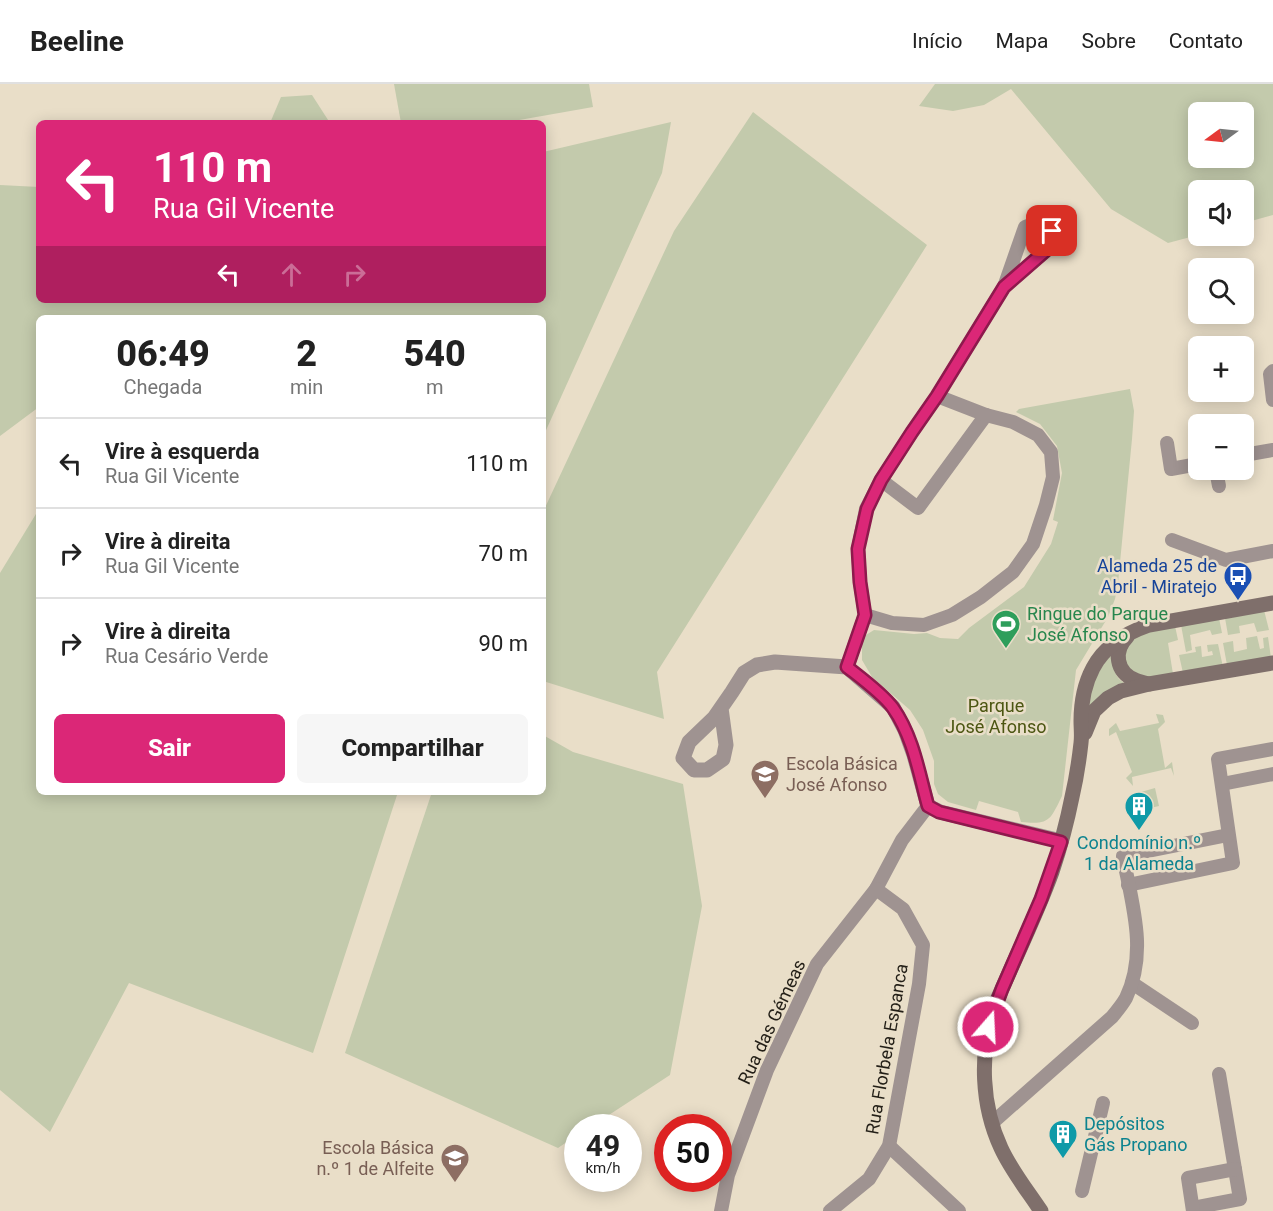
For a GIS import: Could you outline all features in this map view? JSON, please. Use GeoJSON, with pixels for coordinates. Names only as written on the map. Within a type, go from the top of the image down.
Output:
{"type":"FeatureCollection","features":[{"type":"Feature","properties":{"kind":"main road"},"geometry":{"type":"LineString","coordinates":[[1082,742],[1081,717],[1086,685],[1093,668],[1116,640],[1149,625],[1273,603]]}},
{"type":"Feature","properties":{"kind":"main road"},"geometry":{"type":"LineString","coordinates":[[1134,630],[1122,642],[1118,651],[1118,662],[1121,670],[1127,676],[1149,684]]}},
{"type":"Feature","properties":{"kind":"main road"},"geometry":{"type":"LineString","coordinates":[[1041,1211],[1006,1159],[992,1124],[984,1073],[988,1027],[1041,899],[1061,842],[1082,742],[1094,711],[1108,698],[1121,691],[1149,684],[1273,663]]}},
{"type":"Feature","properties":{"kind":"street"},"geometry":{"type":"LineString","coordinates":[[847,667],[865,615],[858,549],[867,509],[881,480],[937,396],[1004,287],[1025,227],[1041,221],[1052,231],[1051,246],[1004,287]]}},
{"type":"Feature","properties":{"kind":"street"},"geometry":{"type":"LineString","coordinates":[[1273,371],[1270,374],[1273,400]]}},
{"type":"Feature","properties":{"kind":"street"},"geometry":{"type":"LineString","coordinates":[[865,615],[892,623],[924,625],[952,615],[981,597],[1013,572],[1033,544],[1046,505],[1053,477],[1051,452],[1038,435],[1013,422],[986,415],[937,396]]}},
{"type":"Feature","properties":{"kind":"street"},"geometry":{"type":"LineString","coordinates":[[881,480],[918,508],[986,415]]}},
{"type":"Feature","properties":{"kind":"street"},"geometry":{"type":"LineString","coordinates":[[1167,443],[1171,469],[1188,466]]}},
{"type":"Feature","properties":{"kind":"street"},"geometry":{"type":"LineString","coordinates":[[1254,451],[1273,450]]}},
{"type":"Feature","properties":{"kind":"street"},"geometry":{"type":"LineString","coordinates":[[1218,480],[1219,486]]}},
{"type":"Feature","properties":{"kind":"street"},"geometry":{"type":"LineString","coordinates":[[1172,540],[1226,560],[1273,551]]}},
{"type":"Feature","properties":{"kind":"street"},"geometry":{"type":"LineString","coordinates":[[721,708],[744,673],[757,665],[775,662],[847,667],[893,707],[914,755],[928,806],[939,812],[1061,842]]}},
{"type":"Feature","properties":{"kind":"street"},"geometry":{"type":"LineString","coordinates":[[1128,885],[1233,863],[1218,759],[1273,749]]}},
{"type":"Feature","properties":{"kind":"street"},"geometry":{"type":"LineString","coordinates":[[1222,784],[1273,774]]}},
{"type":"Feature","properties":{"kind":"street","name":"Rua das Gémeas"},"geometry":{"type":"LineString","coordinates":[[721,1211],[728,1175],[767,1070],[817,964],[876,889],[902,840],[928,806]]}},
{"type":"Feature","properties":{"kind":"street"},"geometry":{"type":"LineString","coordinates":[[992,1124],[1112,1017],[1125,1000],[1136,968],[1138,949],[1123,856],[1228,835]]}},
{"type":"Feature","properties":{"kind":"street","name":"Rua Florbela Espanca"},"geometry":{"type":"LineString","coordinates":[[830,1211],[869,1179],[889,1146],[919,984],[923,945],[903,909],[876,889]]}},
{"type":"Feature","properties":{"kind":"street"},"geometry":{"type":"LineString","coordinates":[[1132,983],[1192,1023]]}},
{"type":"Feature","properties":{"kind":"street"},"geometry":{"type":"LineString","coordinates":[[1219,1074],[1240,1199],[1193,1210],[1188,1178],[1234,1169]]}},
{"type":"Feature","properties":{"kind":"street"},"geometry":{"type":"LineString","coordinates":[[1082,1191],[1103,1103]]}},
{"type":"Feature","properties":{"kind":"street"},"geometry":{"type":"LineString","coordinates":[[889,1146],[960,1211]]}},
{"type":"Feature","properties":{"kind":"green space"},"geometry":{"type":"Polygon","coordinates":[[[394,84],[589,84],[593,107],[519,120],[400,120],[394,84]]]}},
{"type":"Feature","properties":{"kind":"green space"},"geometry":{"type":"Polygon","coordinates":[[[935,84],[1273,84],[1273,215],[1254,220],[1254,180],[1188,180],[1188,238],[1168,243],[1111,209],[1011,89],[984,105],[953,111],[919,106],[935,84]]]}},
{"type":"Feature","properties":{"kind":"green space"},"geometry":{"type":"Polygon","coordinates":[[[312,95],[328,120],[271,120],[281,97],[312,95]]]}},
{"type":"Feature","properties":{"kind":"green space"},"geometry":{"type":"Polygon","coordinates":[[[753,112],[927,245],[657,672],[664,719],[546,682],[546,506],[674,231],[753,112]]]}},
{"type":"Feature","properties":{"kind":"green space"},"geometry":{"type":"Polygon","coordinates":[[[671,122],[662,173],[546,430],[546,315],[36,315],[36,409],[0,436],[0,185],[36,187],[36,303],[546,303],[546,151],[671,122]]]}},
{"type":"Feature","properties":{"kind":"green space","name":"Parque José Afonso"},"geometry":{"type":"Polygon","coordinates":[[[1130,389],[1134,411],[1118,583],[1108,617],[1076,670],[1062,796],[1051,816],[1038,823],[1021,822],[1018,812],[979,801],[976,810],[948,802],[938,794],[934,784],[934,761],[923,730],[910,710],[872,677],[862,660],[862,641],[874,630],[927,633],[940,638],[958,639],[969,628],[1024,587],[1051,544],[1058,522],[1053,520],[1062,473],[1057,446],[1040,424],[1016,412],[1019,409],[1130,389]]]}},
{"type":"Feature","properties":{"kind":"green space"},"geometry":{"type":"Polygon","coordinates":[[[36,514],[36,795],[397,795],[313,1053],[129,983],[50,1132],[0,1090],[0,573],[36,514]]]}},
{"type":"Feature","properties":{"kind":"green space"},"geometry":{"type":"Polygon","coordinates":[[[1264,610],[1269,630],[1257,632],[1254,623],[1239,626],[1240,633],[1228,635],[1225,618],[1264,610]]]}},
{"type":"Feature","properties":{"kind":"green space"},"geometry":{"type":"Polygon","coordinates":[[[1219,618],[1222,633],[1212,635],[1210,630],[1190,635],[1192,650],[1186,652],[1181,625],[1219,618]]]}},
{"type":"Feature","properties":{"kind":"green space"},"geometry":{"type":"Polygon","coordinates":[[[1175,626],[1178,640],[1168,643],[1173,674],[1146,678],[1127,668],[1122,651],[1137,633],[1175,626]]]}},
{"type":"Feature","properties":{"kind":"green space"},"geometry":{"type":"Polygon","coordinates":[[[1257,636],[1260,649],[1264,648],[1263,638],[1268,637],[1271,658],[1227,665],[1223,643],[1233,641],[1234,652],[1247,649],[1246,638],[1257,636]]]}},
{"type":"Feature","properties":{"kind":"green space"},"geometry":{"type":"Polygon","coordinates":[[[1218,644],[1223,667],[1183,673],[1179,655],[1196,652],[1195,647],[1201,646],[1202,657],[1213,655],[1212,651],[1208,652],[1207,645],[1218,644]]]}},
{"type":"Feature","properties":{"kind":"green space"},"geometry":{"type":"Polygon","coordinates":[[[1115,650],[1115,673],[1121,681],[1132,687],[1086,707],[1096,677],[1115,650]]]}},
{"type":"Feature","properties":{"kind":"green space"},"geometry":{"type":"Polygon","coordinates":[[[1156,714],[1163,715],[1165,722],[1158,729],[1165,768],[1172,762],[1174,776],[1171,768],[1132,777],[1133,786],[1126,778],[1132,772],[1116,732],[1109,736],[1109,729],[1116,723],[1120,731],[1159,723],[1156,714]]]}},
{"type":"Feature","properties":{"kind":"green space"},"geometry":{"type":"Polygon","coordinates":[[[546,737],[573,752],[683,784],[702,906],[670,1075],[610,1114],[564,1114],[564,1144],[558,1148],[345,1053],[431,795],[546,795],[546,737]]]}},
{"type":"Feature","properties":{"kind":"green space"},"geometry":{"type":"Polygon","coordinates":[[[1155,788],[1159,806],[1137,811],[1134,794],[1155,788]]]}},
{"type":"Feature","properties":{"kind":"place","name":"Alameda 25 de Abril - Miratejo"},"geometry":{"type":"Point","coordinates":[1238,602]}},
{"type":"Feature","properties":{"kind":"place","name":"Ringue do Parque José Afonso"},"geometry":{"type":"Point","coordinates":[1006,650]}},
{"type":"Feature","properties":{"kind":"place","name":"Escola Básica José Afonso"},"geometry":{"type":"Point","coordinates":[765,800]}},
{"type":"Feature","properties":{"kind":"place","name":"Condomínio n.º 1 da Alameda"},"geometry":{"type":"Point","coordinates":[1139,832]}},
{"type":"Feature","properties":{"kind":"place","name":"Depósitos Gás Propano"},"geometry":{"type":"Point","coordinates":[1063,1160]}},
{"type":"Feature","properties":{"kind":"place","name":"Escola Básica n.º 1 de Alfeite"},"geometry":{"type":"Point","coordinates":[455,1184]}},
{"type":"Feature","properties":{"kind":"route"},"geometry":{"type":"LineString","coordinates":[[988,1027],[993,1010],[1052,872],[1061,842],[939,812],[928,806],[914,755],[893,707],[847,667],[865,615],[858,549],[867,509],[881,480],[937,396],[1004,287],[1051,246],[1052,231]]}}]}
